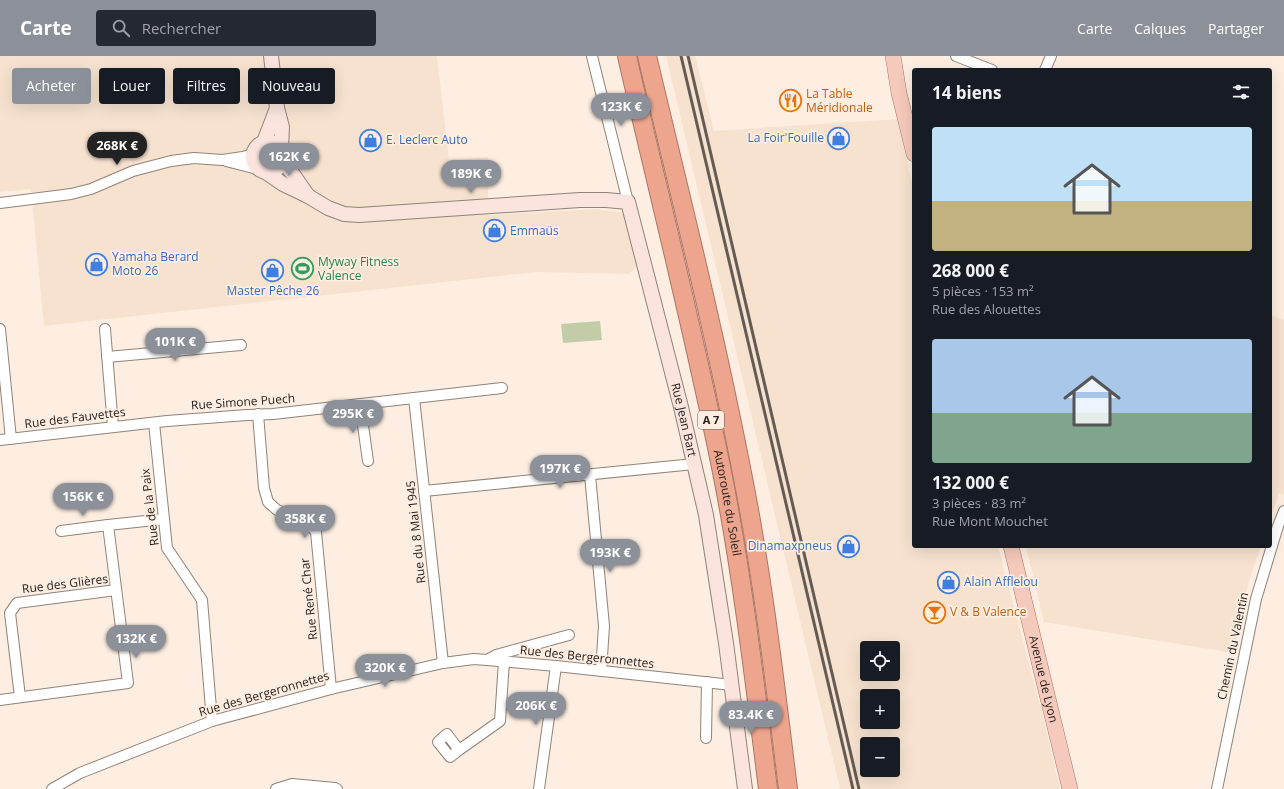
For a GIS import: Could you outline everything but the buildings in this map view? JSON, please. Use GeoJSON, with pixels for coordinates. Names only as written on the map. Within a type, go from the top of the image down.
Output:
{"type":"FeatureCollection","features":[{"type":"Feature","properties":{"kind":"highway","name":"Autoroute du Soleil"},"geometry":{"type":"LineString","coordinates":[[627,56],[703,380],[723,478],[742,585],[768,789]]}},
{"type":"Feature","properties":{"kind":"highway","name":"Autoroute du Soleil"},"geometry":{"type":"LineString","coordinates":[[647,56],[723,377],[743,474],[761,581],[788,789]]}},
{"type":"Feature","properties":{"kind":"main road"},"geometry":{"type":"LineString","coordinates":[[884,56],[899,93]]}},
{"type":"Feature","properties":{"kind":"main road"},"geometry":{"type":"LineString","coordinates":[[893,56],[899,93],[912,146]]}},
{"type":"Feature","properties":{"kind":"main road","name":"Avenue de Lyon"},"geometry":{"type":"LineString","coordinates":[[1010,548],[1070,789]]}},
{"type":"Feature","properties":{"kind":"street"},"geometry":{"type":"LineString","coordinates":[[0,203],[71,194],[91,189],[133,171],[171,161],[194,158],[222,160],[262,171],[278,170],[282,166],[282,127],[277,108],[272,56]]}},
{"type":"Feature","properties":{"kind":"street","name":"Rue Jean Bart"},"geometry":{"type":"LineString","coordinates":[[592,56],[706,515],[732,685],[745,789]]}},
{"type":"Feature","properties":{"kind":"street"},"geometry":{"type":"LineString","coordinates":[[956,56],[987,68]]}},
{"type":"Feature","properties":{"kind":"street"},"geometry":{"type":"LineString","coordinates":[[1046,68],[1051,56]]}},
{"type":"Feature","properties":{"kind":"street"},"geometry":{"type":"LineString","coordinates":[[264,142],[277,108]]}},
{"type":"Feature","properties":{"kind":"street"},"geometry":{"type":"LineString","coordinates":[[308,196],[276,144],[264,142],[258,146],[253,154],[254,164],[262,171],[328,208],[344,214],[359,215],[580,200],[628,202]]}},
{"type":"Feature","properties":{"kind":"street"},"geometry":{"type":"LineString","coordinates":[[222,160],[253,154]]}},
{"type":"Feature","properties":{"kind":"street"},"geometry":{"type":"LineString","coordinates":[[0,329],[11,439]]}},
{"type":"Feature","properties":{"kind":"street"},"geometry":{"type":"LineString","coordinates":[[105,329],[113,427]]}},
{"type":"Feature","properties":{"kind":"street"},"geometry":{"type":"LineString","coordinates":[[107,357],[241,345]]}},
{"type":"Feature","properties":{"kind":"street","name":"Rue Simone Puech"},"geometry":{"type":"LineString","coordinates":[[154,423],[273,414],[502,388]]}},
{"type":"Feature","properties":{"kind":"street","name":"Rue du 8 Mai 1945"},"geometry":{"type":"LineString","coordinates":[[414,398],[442,663]]}},
{"type":"Feature","properties":{"kind":"street"},"geometry":{"type":"LineString","coordinates":[[360,404],[368,461]]}},
{"type":"Feature","properties":{"kind":"street","name":"Rue René Char"},"geometry":{"type":"LineString","coordinates":[[258,414],[264,488],[268,502],[277,510],[307,522],[316,532],[331,689]]}},
{"type":"Feature","properties":{"kind":"street","name":"Rue des Fauvettes"},"geometry":{"type":"LineString","coordinates":[[0,440],[154,423]]}},
{"type":"Feature","properties":{"kind":"street","name":"Rue de la Paix"},"geometry":{"type":"LineString","coordinates":[[154,423],[167,548],[202,600],[212,721]]}},
{"type":"Feature","properties":{"kind":"street"},"geometry":{"type":"LineString","coordinates":[[424,491],[694,464]]}},
{"type":"Feature","properties":{"kind":"street"},"geometry":{"type":"LineString","coordinates":[[590,475],[604,626],[600,671]]}},
{"type":"Feature","properties":{"kind":"street","name":"Chemin du Valentin"},"geometry":{"type":"LineString","coordinates":[[1272,546],[1284,511]]}},
{"type":"Feature","properties":{"kind":"street"},"geometry":{"type":"LineString","coordinates":[[61,531],[164,519]]}},
{"type":"Feature","properties":{"kind":"street"},"geometry":{"type":"LineString","coordinates":[[0,700],[128,683],[108,525]]}},
{"type":"Feature","properties":{"kind":"street","name":"Chemin du Valentin"},"geometry":{"type":"LineString","coordinates":[[1218,789],[1256,599],[1271,548]]}},
{"type":"Feature","properties":{"kind":"street","name":"Rue des Glières"},"geometry":{"type":"LineString","coordinates":[[20,697],[10,613],[17,603],[116,590]]}},
{"type":"Feature","properties":{"kind":"street"},"geometry":{"type":"LineString","coordinates":[[487,660],[496,655],[569,635]]}},
{"type":"Feature","properties":{"kind":"street","name":"Rue des Bergeronnettes"},"geometry":{"type":"LineString","coordinates":[[52,789],[80,773],[212,721],[331,689],[442,663],[474,659],[504,661],[732,685]]}},
{"type":"Feature","properties":{"kind":"street"},"geometry":{"type":"LineString","coordinates":[[460,750],[500,721],[504,661]]}},
{"type":"Feature","properties":{"kind":"street"},"geometry":{"type":"LineString","coordinates":[[539,789],[556,666]]}},
{"type":"Feature","properties":{"kind":"street"},"geometry":{"type":"LineString","coordinates":[[706,738],[707,682]]}},
{"type":"Feature","properties":{"kind":"street"},"geometry":{"type":"LineString","coordinates":[[276,789],[292,784],[336,789]]}},
{"type":"Feature","properties":{"kind":"shaded area"},"geometry":{"type":"Polygon","coordinates":[[[0,56],[437,56],[449,161],[488,157],[488,215],[596,209],[625,213],[637,267],[628,274],[536,272],[44,326],[31,189],[0,192],[0,56]]]}},
{"type":"Feature","properties":{"kind":"shaded area"},"geometry":{"type":"Polygon","coordinates":[[[666,56],[695,56],[714,131],[897,119],[912,184],[912,548],[999,548],[1042,713],[1060,789],[840,789],[666,56]]]}},
{"type":"Feature","properties":{"kind":"shaded area"},"geometry":{"type":"Polygon","coordinates":[[[1272,316],[1284,320],[1284,495],[1279,493],[1272,514],[1272,316]]]}},
{"type":"Feature","properties":{"kind":"shaded area"},"geometry":{"type":"Polygon","coordinates":[[[1026,548],[1260,548],[1249,580],[1233,653],[1044,622],[1026,548]]]}},
{"type":"Feature","properties":{"kind":"green space"},"geometry":{"type":"Polygon","coordinates":[[[600,321],[602,340],[563,343],[561,324],[600,321]]]}},
{"type":"Feature","properties":{"kind":"railway"},"geometry":{"type":"LineString","coordinates":[[681,56],[853,789]]}},
{"type":"Feature","properties":{"kind":"railway"},"geometry":{"type":"LineString","coordinates":[[688,56],[859,789]]}},
{"type":"Feature","properties":{"kind":"place","name":"La Table Méridionale"},"geometry":{"type":"Point","coordinates":[791,101]}},
{"type":"Feature","properties":{"kind":"place","name":"La Foir'Fouille"},"geometry":{"type":"Point","coordinates":[839,138]}},
{"type":"Feature","properties":{"kind":"place","name":"E. Leclerc Auto"},"geometry":{"type":"Point","coordinates":[371,140]}},
{"type":"Feature","properties":{"kind":"place","name":"Emmaüs"},"geometry":{"type":"Point","coordinates":[494,231]}},
{"type":"Feature","properties":{"kind":"place","name":"Yamaha Berard Moto 26"},"geometry":{"type":"Point","coordinates":[96,264]}},
{"type":"Feature","properties":{"kind":"place","name":"Myway Fitness Valence"},"geometry":{"type":"Point","coordinates":[303,269]}},
{"type":"Feature","properties":{"kind":"place","name":"Master Pêche 26"},"geometry":{"type":"Point","coordinates":[273,270]}},
{"type":"Feature","properties":{"kind":"place","name":"Dinamaxpneus"},"geometry":{"type":"Point","coordinates":[848,546]}},
{"type":"Feature","properties":{"kind":"place","name":"Alain Afflelou"},"geometry":{"type":"Point","coordinates":[949,582]}},
{"type":"Feature","properties":{"kind":"place","name":"V & B Valence"},"geometry":{"type":"Point","coordinates":[935,612]}}]}
